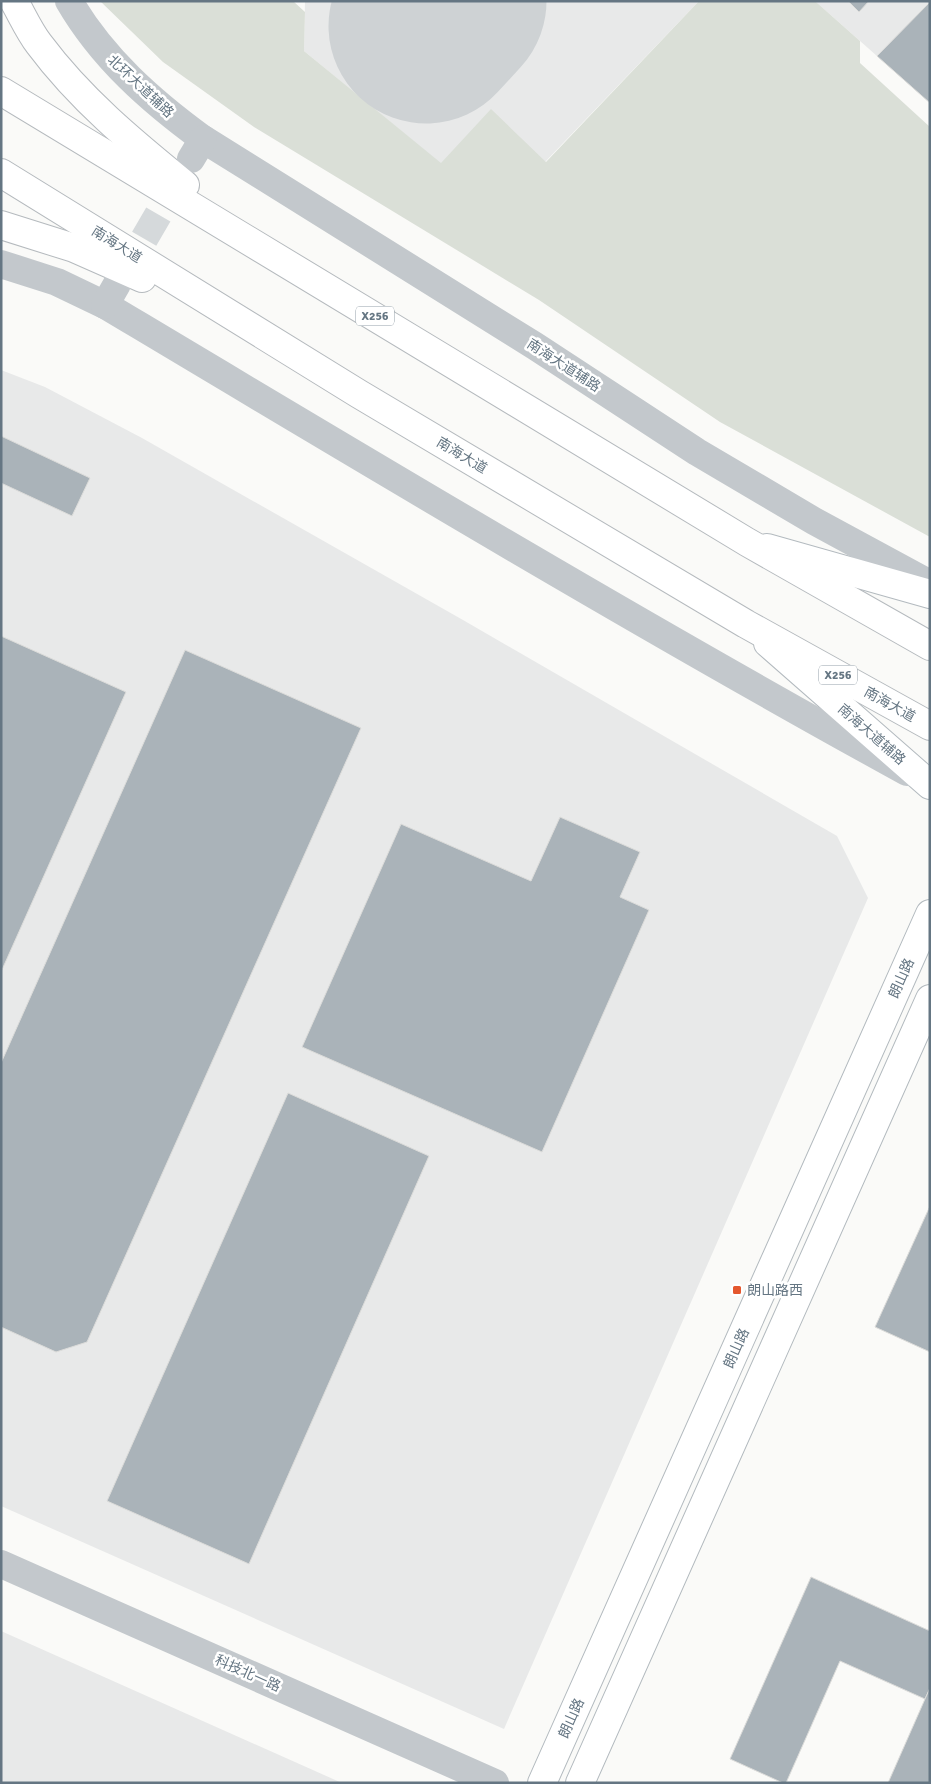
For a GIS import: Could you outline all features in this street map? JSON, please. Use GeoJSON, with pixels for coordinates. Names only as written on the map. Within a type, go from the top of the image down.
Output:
{"type":"FeatureCollection","features":[{"type":"Feature","properties":{"kind":"main road"},"geometry":{"type":"LineString","coordinates":[[14,1],[38,43],[105,118],[223,215],[296,268]]}},
{"type":"Feature","properties":{"kind":"main road","name":"X256"},"geometry":{"type":"LineString","coordinates":[[1,91],[747,542],[930,646]]}},
{"type":"Feature","properties":{"kind":"main road","name":"南海大道"},"geometry":{"type":"LineString","coordinates":[[1,173],[359,394],[746,624],[930,726]]}},
{"type":"Feature","properties":{"kind":"main road"},"geometry":{"type":"LineString","coordinates":[[1,225],[65,245],[106,261],[291,351]]}},
{"type":"Feature","properties":{"kind":"main road"},"geometry":{"type":"LineString","coordinates":[[747,542],[930,594]]}},
{"type":"Feature","properties":{"kind":"main road","name":"南海大道辅路"},"geometry":{"type":"LineString","coordinates":[[746,624],[930,785]]}},
{"type":"Feature","properties":{"kind":"main road","name":"朗山路"},"geometry":{"type":"LineString","coordinates":[[542,1783],[930,914]]}},
{"type":"Feature","properties":{"kind":"main road"},"geometry":{"type":"LineString","coordinates":[[580,1783],[930,1000]]}},
{"type":"Feature","properties":{"kind":"street","name":"北环大道辅路"},"geometry":{"type":"LineString","coordinates":[[69,1],[112,61],[162,109],[197,149]]}},
{"type":"Feature","properties":{"kind":"street","name":"南海大道辅路"},"geometry":{"type":"LineString","coordinates":[[197,149],[527,341],[697,452],[814,521],[930,584]]}},
{"type":"Feature","properties":{"kind":"street"},"geometry":{"type":"LineString","coordinates":[[1,264],[58,282],[111,295],[562,578],[749,686],[930,785]]}},
{"type":"Feature","properties":{"kind":"street","name":"科技北一路"},"geometry":{"type":"LineString","coordinates":[[1,1564],[495,1783]]}},
{"type":"Feature","properties":{"kind":"shaded area"},"geometry":{"type":"Polygon","coordinates":[[[100,1],[293,1],[305,12],[304,51],[441,163],[491,109],[546,162],[699,1],[815,1],[860,41],[860,63],[930,127],[930,537],[720,422],[539,300],[254,127],[163,62],[100,1]]]}},
{"type":"Feature","properties":{"kind":"shaded area"},"geometry":{"type":"Polygon","coordinates":[[[305,1],[699,1],[545,162],[441,164],[304,51],[305,1]]]}},
{"type":"Feature","properties":{"kind":"shaded area"},"geometry":{"type":"Polygon","coordinates":[[[815,1],[930,1],[930,103],[877,56],[815,1]]]}},
{"type":"Feature","properties":{"kind":"shaded area"},"geometry":{"type":"Polygon","coordinates":[[[1,370],[45,387],[142,438],[463,620],[837,836],[868,898],[504,1729],[1,1506],[1,370]]]}},
{"type":"Feature","properties":{"kind":"shaded area"},"geometry":{"type":"Polygon","coordinates":[[[1,1631],[342,1783],[1,1783],[1,1631]]]}},
{"type":"Feature","properties":{"kind":"building"},"geometry":{"type":"Polygon","coordinates":[[[848,1],[869,1],[859,12],[848,1]]]}},
{"type":"Feature","properties":{"kind":"building"},"geometry":{"type":"Polygon","coordinates":[[[930,2],[930,103],[877,56],[930,2]]]}},
{"type":"Feature","properties":{"kind":"building"},"geometry":{"type":"Polygon","coordinates":[[[1,436],[90,478],[72,516],[1,483],[1,436]]]}},
{"type":"Feature","properties":{"kind":"building"},"geometry":{"type":"Polygon","coordinates":[[[1,636],[126,692],[1,972],[1,636]]]}},
{"type":"Feature","properties":{"kind":"building"},"geometry":{"type":"Polygon","coordinates":[[[185,650],[361,728],[87,1342],[56,1352],[1,1327],[1,1063],[185,650]]]}},
{"type":"Feature","properties":{"kind":"building"},"geometry":{"type":"Polygon","coordinates":[[[560,817],[640,852],[620,897],[649,910],[542,1152],[302,1047],[401,824],[531,881],[560,817]]]}},
{"type":"Feature","properties":{"kind":"building"},"geometry":{"type":"Polygon","coordinates":[[[288,1093],[429,1156],[249,1564],[107,1501],[288,1093]]]}},
{"type":"Feature","properties":{"kind":"building"},"geometry":{"type":"Polygon","coordinates":[[[930,1206],[930,1352],[875,1327],[930,1206]]]}},
{"type":"Feature","properties":{"kind":"building"},"geometry":{"type":"Polygon","coordinates":[[[811,1577],[930,1631],[930,1688],[925,1699],[840,1661],[786,1783],[783,1783],[730,1759],[811,1577]]]}},
{"type":"Feature","properties":{"kind":"building"},"geometry":{"type":"Polygon","coordinates":[[[930,1688],[930,1783],[888,1783],[925,1699],[930,1688]]]}},
{"type":"Feature","properties":{"kind":"runway"},"geometry":{"type":"LineString","coordinates":[[426,26],[449,1]]}},
{"type":"Feature","properties":{"kind":"tunnel"},"geometry":{"type":"LineString","coordinates":[[123,275],[182,174]]}},
{"type":"Feature","properties":{"kind":"place","name":"朗山路西"},"geometry":{"type":"Point","coordinates":[737,1290]}}]}
